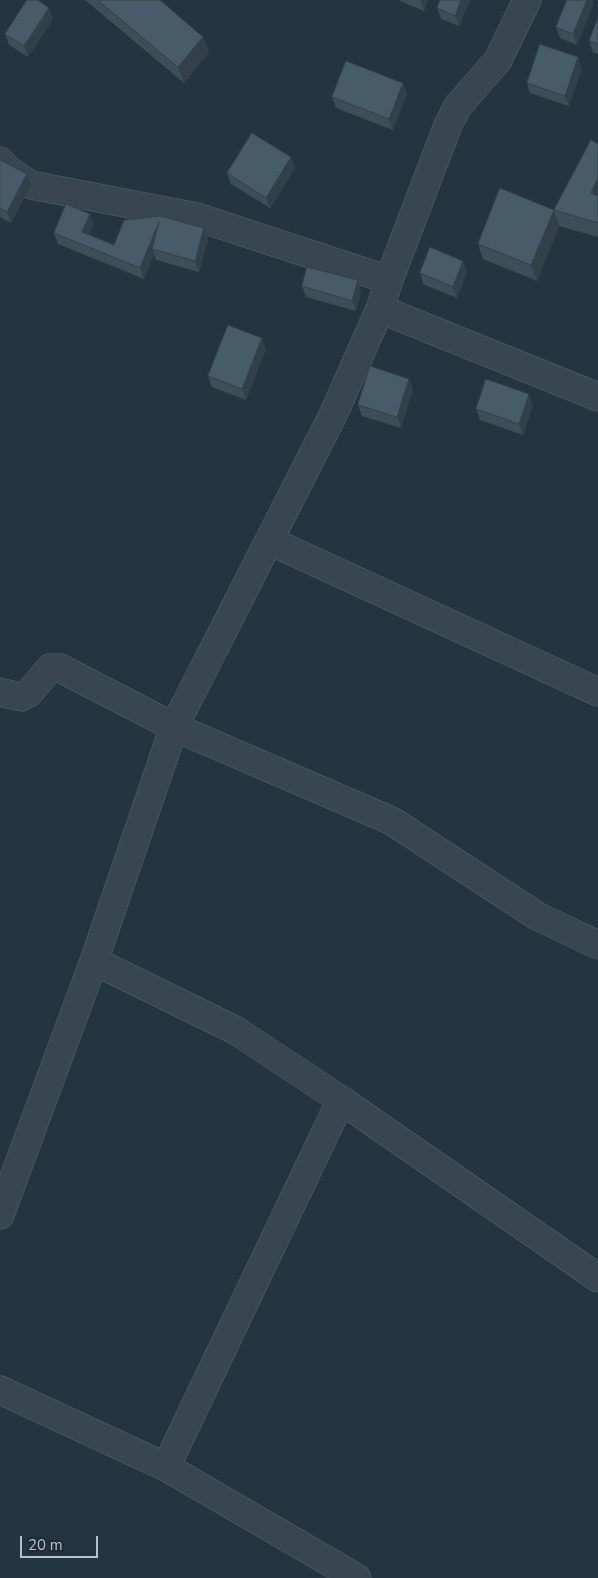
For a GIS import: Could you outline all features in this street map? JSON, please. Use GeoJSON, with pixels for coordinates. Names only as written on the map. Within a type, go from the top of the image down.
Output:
{"type":"FeatureCollection","features":[{"type":"Feature","properties":{"kind":"street"},"geometry":{"type":"LineString","coordinates":[[0,1215],[94,961],[174,727],[333,415],[380,309],[389,280],[448,125],[458,106],[498,60],[528,0]]}},
{"type":"Feature","properties":{"kind":"street"},"geometry":{"type":"LineString","coordinates":[[0,161],[31,185],[197,218],[389,280]]}},
{"type":"Feature","properties":{"kind":"street"},"geometry":{"type":"LineString","coordinates":[[380,309],[598,397]]}},
{"type":"Feature","properties":{"kind":"street"},"geometry":{"type":"LineString","coordinates":[[270,541],[598,692]]}},
{"type":"Feature","properties":{"kind":"street"},"geometry":{"type":"LineString","coordinates":[[0,692],[20,696],[29,693],[50,668],[60,668],[174,727],[392,821],[536,916],[598,945]]}},
{"type":"Feature","properties":{"kind":"street"},"geometry":{"type":"LineString","coordinates":[[94,961],[235,1030],[341,1100],[598,1278]]}},
{"type":"Feature","properties":{"kind":"street"},"geometry":{"type":"LineString","coordinates":[[166,1467],[341,1100]]}},
{"type":"Feature","properties":{"kind":"street"},"geometry":{"type":"LineString","coordinates":[[0,1390],[166,1467],[357,1578]]}},
{"type":"Feature","properties":{"kind":"building"},"geometry":{"type":"Polygon","coordinates":[[[27,0],[38,0],[49,8],[24,46],[5,34],[27,0]]]}},
{"type":"Feature","properties":{"kind":"building"},"geometry":{"type":"Polygon","coordinates":[[[98,0],[160,0],[203,37],[178,67],[98,0]]]}},
{"type":"Feature","properties":{"kind":"building"},"geometry":{"type":"Polygon","coordinates":[[[440,0],[461,0],[455,16],[437,8],[440,0]]]}},
{"type":"Feature","properties":{"kind":"building"},"geometry":{"type":"Polygon","coordinates":[[[567,0],[587,0],[573,34],[556,27],[567,0]]]}},
{"type":"Feature","properties":{"kind":"building"},"geometry":{"type":"Polygon","coordinates":[[[598,18],[598,44],[589,41],[598,18]]]}},
{"type":"Feature","properties":{"kind":"building"},"geometry":{"type":"Polygon","coordinates":[[[540,44],[578,57],[565,96],[527,83],[540,44]]]}},
{"type":"Feature","properties":{"kind":"building"},"geometry":{"type":"Polygon","coordinates":[[[346,61],[403,83],[389,119],[332,97],[346,61]]]}},
{"type":"Feature","properties":{"kind":"building"},"geometry":{"type":"Polygon","coordinates":[[[252,133],[291,157],[266,198],[227,173],[252,133]]]}},
{"type":"Feature","properties":{"kind":"building"},"geometry":{"type":"Polygon","coordinates":[[[591,140],[598,144],[598,177],[591,193],[598,196],[598,223],[554,210],[591,140]]]}},
{"type":"Feature","properties":{"kind":"building"},"geometry":{"type":"Polygon","coordinates":[[[0,160],[27,174],[7,212],[0,208],[0,160]]]}},
{"type":"Feature","properties":{"kind":"building"},"geometry":{"type":"Polygon","coordinates":[[[500,188],[554,210],[531,265],[478,244],[500,188]]]}},
{"type":"Feature","properties":{"kind":"building"},"geometry":{"type":"Polygon","coordinates":[[[66,204],[90,214],[82,232],[114,245],[124,220],[161,216],[204,228],[195,261],[152,249],[159,222],[140,268],[54,233],[66,204]]]}},
{"type":"Feature","properties":{"kind":"building"},"geometry":{"type":"Polygon","coordinates":[[[430,247],[463,261],[453,287],[420,273],[430,247]]]}},
{"type":"Feature","properties":{"kind":"building"},"geometry":{"type":"Polygon","coordinates":[[[307,267],[358,280],[352,301],[302,286],[307,267]]]}},
{"type":"Feature","properties":{"kind":"building"},"geometry":{"type":"Polygon","coordinates":[[[228,325],[262,338],[242,389],[208,376],[228,325]]]}},
{"type":"Feature","properties":{"kind":"building"},"geometry":{"type":"Polygon","coordinates":[[[370,366],[409,379],[397,417],[358,405],[370,366]]]}},
{"type":"Feature","properties":{"kind":"building"},"geometry":{"type":"Polygon","coordinates":[[[486,379],[529,394],[519,424],[476,409],[486,379]]]}}]}
